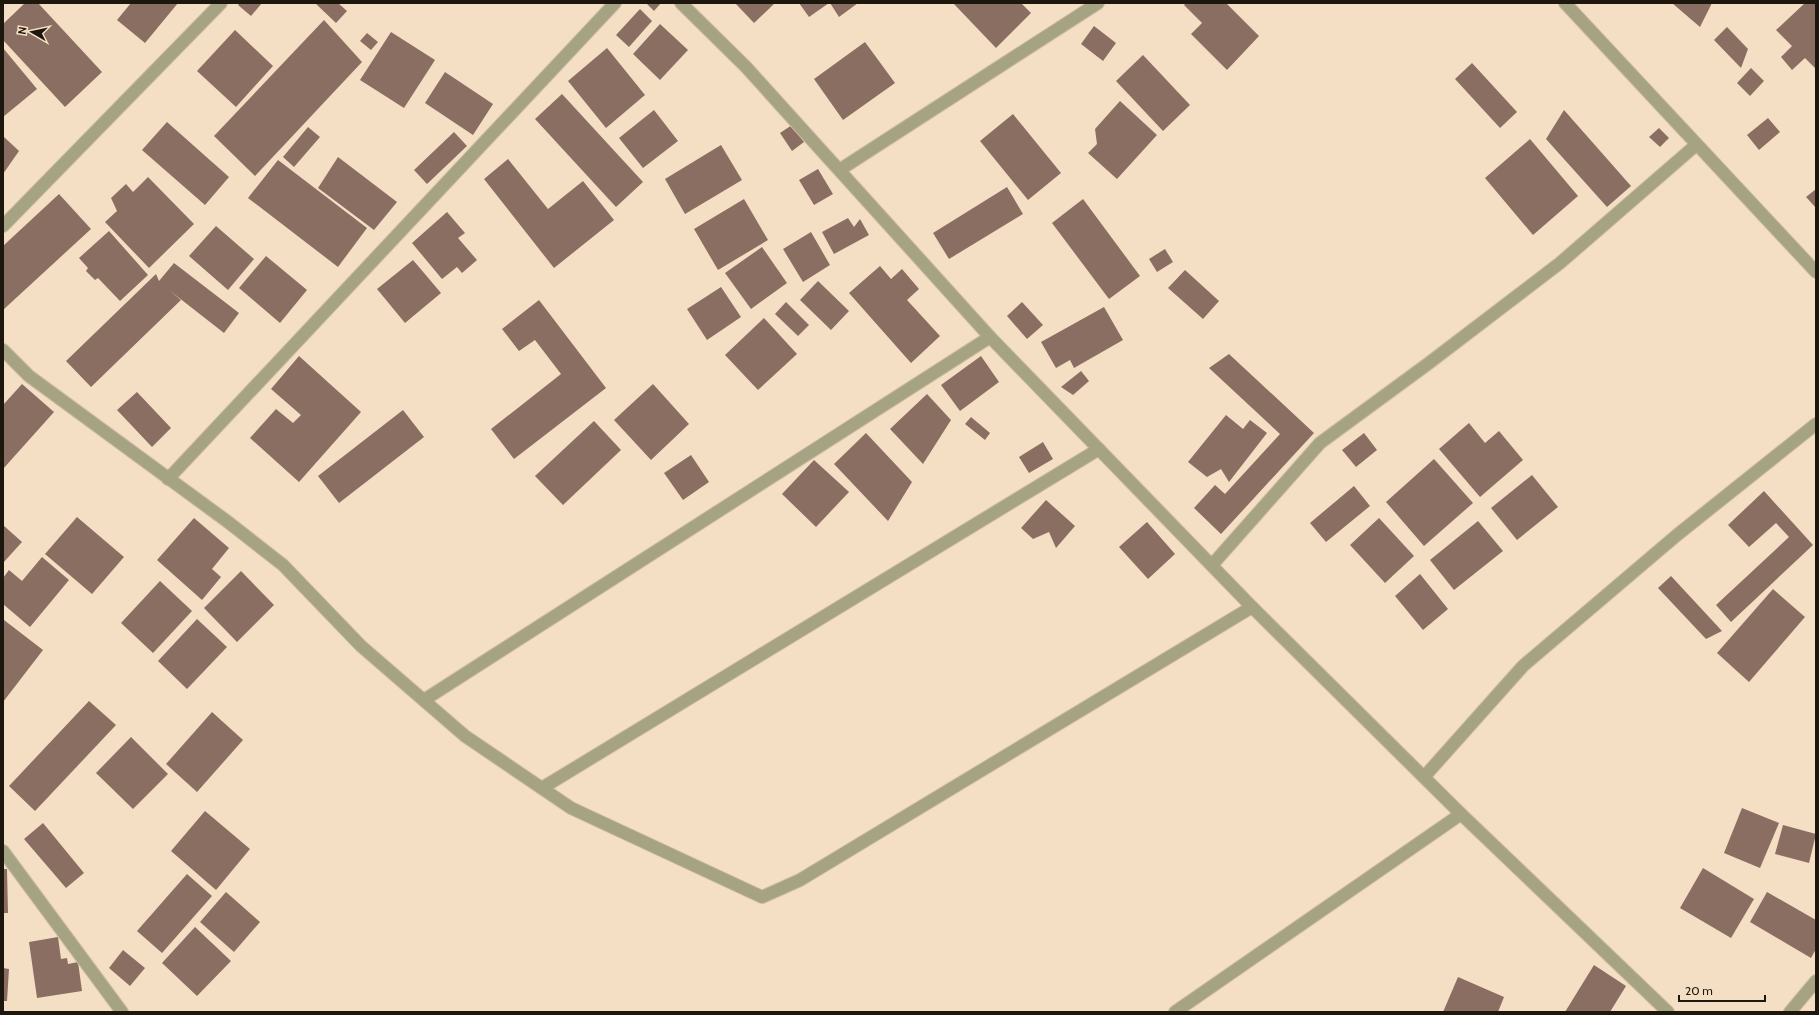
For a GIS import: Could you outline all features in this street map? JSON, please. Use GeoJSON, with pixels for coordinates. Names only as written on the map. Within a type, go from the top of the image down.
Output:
{"type":"FeatureCollection","features":[{"type":"Feature","properties":{"kind":"street"},"geometry":{"type":"LineString","coordinates":[[3,226],[221,3]]}},
{"type":"Feature","properties":{"kind":"street"},"geometry":{"type":"LineString","coordinates":[[168,479],[615,3]]}},
{"type":"Feature","properties":{"kind":"street"},"geometry":{"type":"LineString","coordinates":[[681,3],[746,67],[841,170],[990,337],[1252,607],[1461,814],[1668,1012]]}},
{"type":"Feature","properties":{"kind":"street"},"geometry":{"type":"LineString","coordinates":[[841,170],[1098,3]]}},
{"type":"Feature","properties":{"kind":"street"},"geometry":{"type":"LineString","coordinates":[[1565,3],[1816,272]]}},
{"type":"Feature","properties":{"kind":"street"},"geometry":{"type":"LineString","coordinates":[[1212,565],[1320,443],[1560,263],[1696,145]]}},
{"type":"Feature","properties":{"kind":"street"},"geometry":{"type":"LineString","coordinates":[[424,700],[990,337]]}},
{"type":"Feature","properties":{"kind":"street"},"geometry":{"type":"LineString","coordinates":[[3,350],[29,376],[283,565],[361,646],[465,736],[571,808],[762,897],[800,880],[1252,607]]}},
{"type":"Feature","properties":{"kind":"street"},"geometry":{"type":"LineString","coordinates":[[1424,777],[1523,666],[1677,535],[1816,424]]}},
{"type":"Feature","properties":{"kind":"street"},"geometry":{"type":"LineString","coordinates":[[542,788],[1099,449]]}},
{"type":"Feature","properties":{"kind":"street"},"geometry":{"type":"LineString","coordinates":[[1175,1012],[1461,814]]}},
{"type":"Feature","properties":{"kind":"street"},"geometry":{"type":"LineString","coordinates":[[3,851],[122,1012]]}},
{"type":"Feature","properties":{"kind":"street"},"geometry":{"type":"LineString","coordinates":[[1790,1012],[1816,982]]}},
{"type":"Feature","properties":{"kind":"building"},"geometry":{"type":"Polygon","coordinates":[[[25,3],[38,3],[102,72],[65,107],[3,40],[3,24],[25,3]]]}},
{"type":"Feature","properties":{"kind":"building"},"geometry":{"type":"Polygon","coordinates":[[[131,3],[178,3],[145,43],[117,20],[131,3]]]}},
{"type":"Feature","properties":{"kind":"building"},"geometry":{"type":"Polygon","coordinates":[[[240,3],[262,3],[251,16],[238,5],[240,3]]]}},
{"type":"Feature","properties":{"kind":"building"},"geometry":{"type":"Polygon","coordinates":[[[315,3],[338,3],[347,11],[336,23],[315,3]]]}},
{"type":"Feature","properties":{"kind":"building"},"geometry":{"type":"Polygon","coordinates":[[[646,3],[661,3],[654,11],[646,3]]]}},
{"type":"Feature","properties":{"kind":"building"},"geometry":{"type":"Polygon","coordinates":[[[735,3],[775,3],[754,23],[735,3]]]}},
{"type":"Feature","properties":{"kind":"building"},"geometry":{"type":"Polygon","coordinates":[[[799,3],[829,3],[809,17],[799,3]]]}},
{"type":"Feature","properties":{"kind":"building"},"geometry":{"type":"Polygon","coordinates":[[[830,3],[858,3],[839,17],[830,3]]]}},
{"type":"Feature","properties":{"kind":"building"},"geometry":{"type":"Polygon","coordinates":[[[953,3],[1021,3],[1031,13],[996,48],[953,3]]]}},
{"type":"Feature","properties":{"kind":"building"},"geometry":{"type":"Polygon","coordinates":[[[1186,3],[1226,3],[1259,36],[1227,70],[1191,34],[1202,23],[1184,5],[1186,3]]]}},
{"type":"Feature","properties":{"kind":"building"},"geometry":{"type":"Polygon","coordinates":[[[1672,3],[1712,3],[1700,27],[1672,3]]]}},
{"type":"Feature","properties":{"kind":"building"},"geometry":{"type":"Polygon","coordinates":[[[1805,3],[1816,3],[1816,69],[1805,58],[1792,70],[1781,57],[1792,46],[1776,30],[1805,3]]]}},
{"type":"Feature","properties":{"kind":"building"},"geometry":{"type":"Polygon","coordinates":[[[640,9],[652,21],[629,47],[616,35],[640,9]]]}},
{"type":"Feature","properties":{"kind":"building"},"geometry":{"type":"Polygon","coordinates":[[[324,20],[362,62],[255,176],[214,136],[324,20]]]}},
{"type":"Feature","properties":{"kind":"building"},"geometry":{"type":"Polygon","coordinates":[[[660,24],[688,50],[660,80],[633,54],[660,24]]]}},
{"type":"Feature","properties":{"kind":"building"},"geometry":{"type":"Polygon","coordinates":[[[1094,26],[1116,43],[1103,61],[1081,44],[1094,26]]]}},
{"type":"Feature","properties":{"kind":"building"},"geometry":{"type":"Polygon","coordinates":[[[1727,27],[1748,49],[1741,68],[1714,40],[1727,27]]]}},
{"type":"Feature","properties":{"kind":"building"},"geometry":{"type":"Polygon","coordinates":[[[235,30],[273,66],[236,107],[197,71],[235,30]]]}},
{"type":"Feature","properties":{"kind":"building"},"geometry":{"type":"Polygon","coordinates":[[[391,32],[435,60],[404,108],[360,80],[391,32]]]}},
{"type":"Feature","properties":{"kind":"building"},"geometry":{"type":"Polygon","coordinates":[[[367,33],[378,42],[371,50],[360,41],[367,33]]]}},
{"type":"Feature","properties":{"kind":"building"},"geometry":{"type":"Polygon","coordinates":[[[865,42],[895,83],[843,120],[814,79],[865,42]]]}},
{"type":"Feature","properties":{"kind":"building"},"geometry":{"type":"Polygon","coordinates":[[[3,48],[37,89],[3,117],[3,48]]]}},
{"type":"Feature","properties":{"kind":"building"},"geometry":{"type":"Polygon","coordinates":[[[607,48],[645,95],[606,128],[568,81],[607,48]]]}},
{"type":"Feature","properties":{"kind":"building"},"geometry":{"type":"Polygon","coordinates":[[[1143,55],[1190,105],[1163,131],[1116,81],[1143,55]]]}},
{"type":"Feature","properties":{"kind":"building"},"geometry":{"type":"Polygon","coordinates":[[[1472,63],[1517,112],[1500,128],[1455,79],[1472,63]]]}},
{"type":"Feature","properties":{"kind":"building"},"geometry":{"type":"Polygon","coordinates":[[[1751,68],[1764,81],[1750,96],[1737,83],[1751,68]]]}},
{"type":"Feature","properties":{"kind":"building"},"geometry":{"type":"Polygon","coordinates":[[[445,72],[493,104],[473,135],[425,103],[445,72]]]}},
{"type":"Feature","properties":{"kind":"building"},"geometry":{"type":"Polygon","coordinates":[[[562,94],[643,182],[616,207],[535,119],[562,94]]]}},
{"type":"Feature","properties":{"kind":"building"},"geometry":{"type":"Polygon","coordinates":[[[1120,101],[1157,135],[1117,179],[1088,153],[1097,144],[1095,129],[1120,101]]]}},
{"type":"Feature","properties":{"kind":"building"},"geometry":{"type":"Polygon","coordinates":[[[654,110],[678,141],[643,168],[619,138],[654,110]]]}},
{"type":"Feature","properties":{"kind":"building"},"geometry":{"type":"Polygon","coordinates":[[[1564,110],[1631,186],[1607,207],[1546,139],[1564,110]]]}},
{"type":"Feature","properties":{"kind":"building"},"geometry":{"type":"Polygon","coordinates":[[[1013,114],[1061,173],[1028,200],[980,141],[1013,114]]]}},
{"type":"Feature","properties":{"kind":"building"},"geometry":{"type":"Polygon","coordinates":[[[1768,118],[1780,132],[1759,150],[1747,135],[1768,118]]]}},
{"type":"Feature","properties":{"kind":"building"},"geometry":{"type":"Polygon","coordinates":[[[167,122],[229,177],[205,205],[142,150],[167,122]]]}},
{"type":"Feature","properties":{"kind":"building"},"geometry":{"type":"Polygon","coordinates":[[[792,125],[804,142],[792,151],[780,133],[792,125]]]}},
{"type":"Feature","properties":{"kind":"building"},"geometry":{"type":"Polygon","coordinates":[[[308,127],[320,137],[294,167],[283,157],[308,127]]]}},
{"type":"Feature","properties":{"kind":"building"},"geometry":{"type":"Polygon","coordinates":[[[1659,128],[1669,138],[1660,147],[1649,137],[1659,128]]]}},
{"type":"Feature","properties":{"kind":"building"},"geometry":{"type":"Polygon","coordinates":[[[454,132],[467,146],[427,184],[414,170],[454,132]]]}},
{"type":"Feature","properties":{"kind":"building"},"geometry":{"type":"Polygon","coordinates":[[[3,136],[19,151],[3,174],[3,136]]]}},
{"type":"Feature","properties":{"kind":"building"},"geometry":{"type":"Polygon","coordinates":[[[1530,139],[1578,196],[1533,235],[1485,178],[1530,139]]]}},
{"type":"Feature","properties":{"kind":"building"},"geometry":{"type":"Polygon","coordinates":[[[721,145],[742,180],[685,214],[665,179],[721,145]]]}},
{"type":"Feature","properties":{"kind":"building"},"geometry":{"type":"Polygon","coordinates":[[[338,157],[397,202],[374,230],[318,188],[338,157]]]}},
{"type":"Feature","properties":{"kind":"building"},"geometry":{"type":"Polygon","coordinates":[[[508,159],[548,209],[583,181],[614,220],[554,268],[484,179],[508,159]]]}},
{"type":"Feature","properties":{"kind":"building"},"geometry":{"type":"Polygon","coordinates":[[[278,160],[367,228],[338,267],[248,198],[278,160]]]}},
{"type":"Feature","properties":{"kind":"building"},"geometry":{"type":"Polygon","coordinates":[[[818,169],[833,194],[814,205],[799,180],[818,169]]]}},
{"type":"Feature","properties":{"kind":"building"},"geometry":{"type":"Polygon","coordinates":[[[148,177],[194,224],[149,268],[105,222],[117,211],[111,198],[126,184],[133,192],[148,177]]]}},
{"type":"Feature","properties":{"kind":"building"},"geometry":{"type":"Polygon","coordinates":[[[1007,187],[1023,214],[949,259],[933,233],[1007,187]]]}},
{"type":"Feature","properties":{"kind":"building"},"geometry":{"type":"Polygon","coordinates":[[[1816,189],[1816,208],[1806,197],[1816,189]]]}},
{"type":"Feature","properties":{"kind":"building"},"geometry":{"type":"Polygon","coordinates":[[[59,194],[91,229],[3,310],[3,246],[59,194]]]}},
{"type":"Feature","properties":{"kind":"building"},"geometry":{"type":"Polygon","coordinates":[[[744,199],[768,240],[718,270],[694,229],[744,199]]]}},
{"type":"Feature","properties":{"kind":"building"},"geometry":{"type":"Polygon","coordinates":[[[1083,199],[1140,276],[1109,299],[1052,223],[1083,199]]]}},
{"type":"Feature","properties":{"kind":"building"},"geometry":{"type":"Polygon","coordinates":[[[447,212],[465,233],[458,238],[477,260],[462,273],[457,267],[442,279],[412,243],[447,212]]]}},
{"type":"Feature","properties":{"kind":"building"},"geometry":{"type":"Polygon","coordinates":[[[848,218],[854,227],[860,219],[869,235],[834,254],[822,232],[848,218]]]}},
{"type":"Feature","properties":{"kind":"building"},"geometry":{"type":"Polygon","coordinates":[[[216,226],[254,259],[228,290],[189,256],[216,226]]]}},
{"type":"Feature","properties":{"kind":"building"},"geometry":{"type":"Polygon","coordinates":[[[109,231],[148,275],[120,301],[98,278],[95,280],[86,271],[88,268],[79,258],[109,231]]]}},
{"type":"Feature","properties":{"kind":"building"},"geometry":{"type":"Polygon","coordinates":[[[811,232],[830,265],[803,282],[783,249],[811,232]]]}},
{"type":"Feature","properties":{"kind":"building"},"geometry":{"type":"Polygon","coordinates":[[[762,247],[787,283],[751,309],[725,273],[762,247]]]}},
{"type":"Feature","properties":{"kind":"building"},"geometry":{"type":"Polygon","coordinates":[[[1165,249],[1173,262],[1157,272],[1149,259],[1165,249]]]}},
{"type":"Feature","properties":{"kind":"building"},"geometry":{"type":"Polygon","coordinates":[[[266,256],[307,290],[280,323],[239,288],[266,256]]]}},
{"type":"Feature","properties":{"kind":"building"},"geometry":{"type":"Polygon","coordinates":[[[413,260],[441,293],[405,323],[377,289],[413,260]]]}},
{"type":"Feature","properties":{"kind":"building"},"geometry":{"type":"Polygon","coordinates":[[[174,263],[239,313],[224,333],[169,290],[181,300],[91,387],[66,361],[156,274],[159,281],[174,263]]]}},
{"type":"Feature","properties":{"kind":"building"},"geometry":{"type":"Polygon","coordinates":[[[880,266],[891,279],[902,269],[919,289],[907,300],[940,336],[911,363],[849,293],[880,266]]]}},
{"type":"Feature","properties":{"kind":"building"},"geometry":{"type":"Polygon","coordinates":[[[1185,270],[1219,301],[1203,319],[1168,288],[1185,270]]]}},
{"type":"Feature","properties":{"kind":"building"},"geometry":{"type":"Polygon","coordinates":[[[818,281],[849,311],[831,330],[800,300],[818,281]]]}},
{"type":"Feature","properties":{"kind":"building"},"geometry":{"type":"Polygon","coordinates":[[[721,287],[741,317],[707,340],[687,309],[721,287]]]}},
{"type":"Feature","properties":{"kind":"building"},"geometry":{"type":"Polygon","coordinates":[[[539,300],[606,388],[514,459],[491,429],[561,374],[535,340],[519,351],[502,329],[539,300]]]}},
{"type":"Feature","properties":{"kind":"building"},"geometry":{"type":"Polygon","coordinates":[[[786,302],[809,325],[798,336],[775,314],[786,302]]]}},
{"type":"Feature","properties":{"kind":"building"},"geometry":{"type":"Polygon","coordinates":[[[1022,302],[1043,325],[1027,339],[1007,316],[1022,302]]]}},
{"type":"Feature","properties":{"kind":"building"},"geometry":{"type":"Polygon","coordinates":[[[1104,307],[1123,340],[1074,368],[1070,360],[1056,368],[1041,342],[1104,307]]]}},
{"type":"Feature","properties":{"kind":"building"},"geometry":{"type":"Polygon","coordinates":[[[764,318],[797,354],[758,390],[725,355],[764,318]]]}},
{"type":"Feature","properties":{"kind":"building"},"geometry":{"type":"Polygon","coordinates":[[[1229,354],[1314,433],[1221,534],[1194,508],[1215,485],[1225,494],[1280,434],[1209,368],[1229,354]]]}},
{"type":"Feature","properties":{"kind":"building"},"geometry":{"type":"Polygon","coordinates":[[[299,356],[361,412],[299,482],[250,438],[276,409],[293,423],[301,415],[271,389],[299,356]]]}},
{"type":"Feature","properties":{"kind":"building"},"geometry":{"type":"Polygon","coordinates":[[[981,356],[999,382],[960,411],[941,385],[981,356]]]}},
{"type":"Feature","properties":{"kind":"building"},"geometry":{"type":"Polygon","coordinates":[[[1081,371],[1089,381],[1073,395],[1061,387],[1081,371]]]}},
{"type":"Feature","properties":{"kind":"building"},"geometry":{"type":"Polygon","coordinates":[[[22,384],[54,412],[3,469],[3,405],[22,384]]]}},
{"type":"Feature","properties":{"kind":"building"},"geometry":{"type":"Polygon","coordinates":[[[653,384],[689,424],[651,460],[614,420],[653,384]]]}},
{"type":"Feature","properties":{"kind":"building"},"geometry":{"type":"Polygon","coordinates":[[[137,392],[171,428],[152,447],[117,410],[137,392]]]}},
{"type":"Feature","properties":{"kind":"building"},"geometry":{"type":"Polygon","coordinates":[[[927,394],[951,420],[923,464],[890,429],[927,394]]]}},
{"type":"Feature","properties":{"kind":"building"},"geometry":{"type":"Polygon","coordinates":[[[403,410],[424,437],[339,503],[318,476],[403,410]]]}},
{"type":"Feature","properties":{"kind":"building"},"geometry":{"type":"Polygon","coordinates":[[[1226,415],[1243,429],[1250,420],[1267,433],[1229,482],[1221,469],[1207,477],[1188,462],[1226,415]]]}},
{"type":"Feature","properties":{"kind":"building"},"geometry":{"type":"Polygon","coordinates":[[[971,417],[990,433],[985,440],[965,424],[971,417]]]}},
{"type":"Feature","properties":{"kind":"building"},"geometry":{"type":"Polygon","coordinates":[[[594,421],[621,450],[563,505],[535,476],[594,421]]]}},
{"type":"Feature","properties":{"kind":"building"},"geometry":{"type":"Polygon","coordinates":[[[1469,423],[1485,443],[1499,431],[1523,460],[1480,497],[1439,449],[1469,423]]]}},
{"type":"Feature","properties":{"kind":"building"},"geometry":{"type":"Polygon","coordinates":[[[866,433],[912,482],[888,521],[834,464],[866,433]]]}},
{"type":"Feature","properties":{"kind":"building"},"geometry":{"type":"Polygon","coordinates":[[[1364,433],[1377,450],[1356,467],[1342,450],[1364,433]]]}},
{"type":"Feature","properties":{"kind":"building"},"geometry":{"type":"Polygon","coordinates":[[[1043,442],[1053,459],[1029,473],[1019,457],[1043,442]]]}},
{"type":"Feature","properties":{"kind":"building"},"geometry":{"type":"Polygon","coordinates":[[[691,455],[709,482],[683,500],[664,473],[691,455]]]}},
{"type":"Feature","properties":{"kind":"building"},"geometry":{"type":"Polygon","coordinates":[[[1434,459],[1473,503],[1424,546],[1386,502],[1434,459]]]}},
{"type":"Feature","properties":{"kind":"building"},"geometry":{"type":"Polygon","coordinates":[[[814,460],[849,492],[816,527],[782,494],[814,460]]]}},
{"type":"Feature","properties":{"kind":"building"},"geometry":{"type":"Polygon","coordinates":[[[1532,475],[1558,507],[1517,540],[1491,508],[1532,475]]]}},
{"type":"Feature","properties":{"kind":"building"},"geometry":{"type":"Polygon","coordinates":[[[1354,486],[1370,506],[1326,542],[1310,523],[1354,486]]]}},
{"type":"Feature","properties":{"kind":"building"},"geometry":{"type":"Polygon","coordinates":[[[1764,491],[1813,545],[1731,622],[1716,605],[1789,537],[1776,523],[1749,547],[1728,525],[1764,491]]]}},
{"type":"Feature","properties":{"kind":"building"},"geometry":{"type":"Polygon","coordinates":[[[1046,500],[1075,526],[1056,548],[1049,532],[1033,539],[1021,528],[1046,500]]]}},
{"type":"Feature","properties":{"kind":"building"},"geometry":{"type":"Polygon","coordinates":[[[77,517],[124,557],[92,594],[45,554],[77,517]]]}},
{"type":"Feature","properties":{"kind":"building"},"geometry":{"type":"Polygon","coordinates":[[[194,518],[229,548],[212,569],[221,577],[202,600],[157,560],[194,518]]]}},
{"type":"Feature","properties":{"kind":"building"},"geometry":{"type":"Polygon","coordinates":[[[1379,518],[1414,556],[1385,583],[1350,545],[1379,518]]]}},
{"type":"Feature","properties":{"kind":"building"},"geometry":{"type":"Polygon","coordinates":[[[1478,521],[1503,551],[1454,590],[1430,560],[1478,521]]]}},
{"type":"Feature","properties":{"kind":"building"},"geometry":{"type":"Polygon","coordinates":[[[1147,522],[1175,554],[1148,579],[1119,547],[1147,522]]]}},
{"type":"Feature","properties":{"kind":"building"},"geometry":{"type":"Polygon","coordinates":[[[3,525],[22,542],[3,563],[3,525]]]}},
{"type":"Feature","properties":{"kind":"building"},"geometry":{"type":"Polygon","coordinates":[[[42,557],[69,580],[30,627],[3,604],[3,578],[9,570],[22,581],[42,557]]]}},
{"type":"Feature","properties":{"kind":"building"},"geometry":{"type":"Polygon","coordinates":[[[241,571],[274,605],[237,642],[204,608],[241,571]]]}},
{"type":"Feature","properties":{"kind":"building"},"geometry":{"type":"Polygon","coordinates":[[[1420,574],[1448,609],[1423,630],[1395,596],[1420,574]]]}},
{"type":"Feature","properties":{"kind":"building"},"geometry":{"type":"Polygon","coordinates":[[[1671,576],[1722,631],[1706,639],[1658,588],[1671,576]]]}},
{"type":"Feature","properties":{"kind":"building"},"geometry":{"type":"Polygon","coordinates":[[[160,581],[192,611],[153,653],[121,623],[160,581]]]}},
{"type":"Feature","properties":{"kind":"building"},"geometry":{"type":"Polygon","coordinates":[[[1773,589],[1805,617],[1749,682],[1717,653],[1773,589]]]}},
{"type":"Feature","properties":{"kind":"building"},"geometry":{"type":"Polygon","coordinates":[[[197,619],[227,647],[187,689],[158,661],[197,619]]]}},
{"type":"Feature","properties":{"kind":"building"},"geometry":{"type":"Polygon","coordinates":[[[4,620],[43,650],[3,702],[3,622],[4,620]]]}},
{"type":"Feature","properties":{"kind":"building"},"geometry":{"type":"Polygon","coordinates":[[[89,701],[116,725],[35,811],[9,786],[89,701]]]}},
{"type":"Feature","properties":{"kind":"building"},"geometry":{"type":"Polygon","coordinates":[[[212,712],[243,740],[197,792],[166,764],[212,712]]]}},
{"type":"Feature","properties":{"kind":"building"},"geometry":{"type":"Polygon","coordinates":[[[131,737],[168,774],[133,809],[96,773],[131,737]]]}},
{"type":"Feature","properties":{"kind":"building"},"geometry":{"type":"Polygon","coordinates":[[[1742,808],[1779,823],[1760,868],[1724,853],[1742,808]]]}},
{"type":"Feature","properties":{"kind":"building"},"geometry":{"type":"Polygon","coordinates":[[[205,811],[250,849],[216,890],[171,851],[205,811]]]}},
{"type":"Feature","properties":{"kind":"building"},"geometry":{"type":"Polygon","coordinates":[[[43,823],[84,873],[66,888],[24,839],[43,823]]]}},
{"type":"Feature","properties":{"kind":"building"},"geometry":{"type":"Polygon","coordinates":[[[1783,825],[1816,834],[1809,863],[1775,854],[1783,825]]]}},
{"type":"Feature","properties":{"kind":"building"},"geometry":{"type":"Polygon","coordinates":[[[1703,868],[1754,899],[1731,938],[1680,908],[1703,868]]]}},
{"type":"Feature","properties":{"kind":"building"},"geometry":{"type":"Polygon","coordinates":[[[3,869],[7,869],[8,913],[3,913],[3,869]]]}},
{"type":"Feature","properties":{"kind":"building"},"geometry":{"type":"Polygon","coordinates":[[[187,874],[212,896],[162,953],[137,931],[187,874]]]}},
{"type":"Feature","properties":{"kind":"building"},"geometry":{"type":"Polygon","coordinates":[[[226,892],[260,922],[234,952],[200,922],[226,892]]]}},
{"type":"Feature","properties":{"kind":"building"},"geometry":{"type":"Polygon","coordinates":[[[1767,892],[1816,920],[1816,949],[1811,958],[1750,922],[1767,892]]]}},
{"type":"Feature","properties":{"kind":"building"},"geometry":{"type":"Polygon","coordinates":[[[195,927],[231,961],[197,996],[162,963],[195,927]]]}},
{"type":"Feature","properties":{"kind":"building"},"geometry":{"type":"Polygon","coordinates":[[[58,937],[61,959],[67,958],[68,964],[78,962],[82,991],[37,998],[29,942],[58,937]]]}},
{"type":"Feature","properties":{"kind":"building"},"geometry":{"type":"Polygon","coordinates":[[[123,950],[145,968],[130,986],[109,968],[123,950]]]}},
{"type":"Feature","properties":{"kind":"building"},"geometry":{"type":"Polygon","coordinates":[[[1594,965],[1626,986],[1610,1012],[1565,1012],[1594,965]]]}},
{"type":"Feature","properties":{"kind":"building"},"geometry":{"type":"Polygon","coordinates":[[[3,968],[9,969],[7,1001],[3,1001],[3,968]]]}},
{"type":"Feature","properties":{"kind":"building"},"geometry":{"type":"Polygon","coordinates":[[[1458,977],[1504,997],[1498,1012],[1443,1012],[1458,977]]]}}]}
